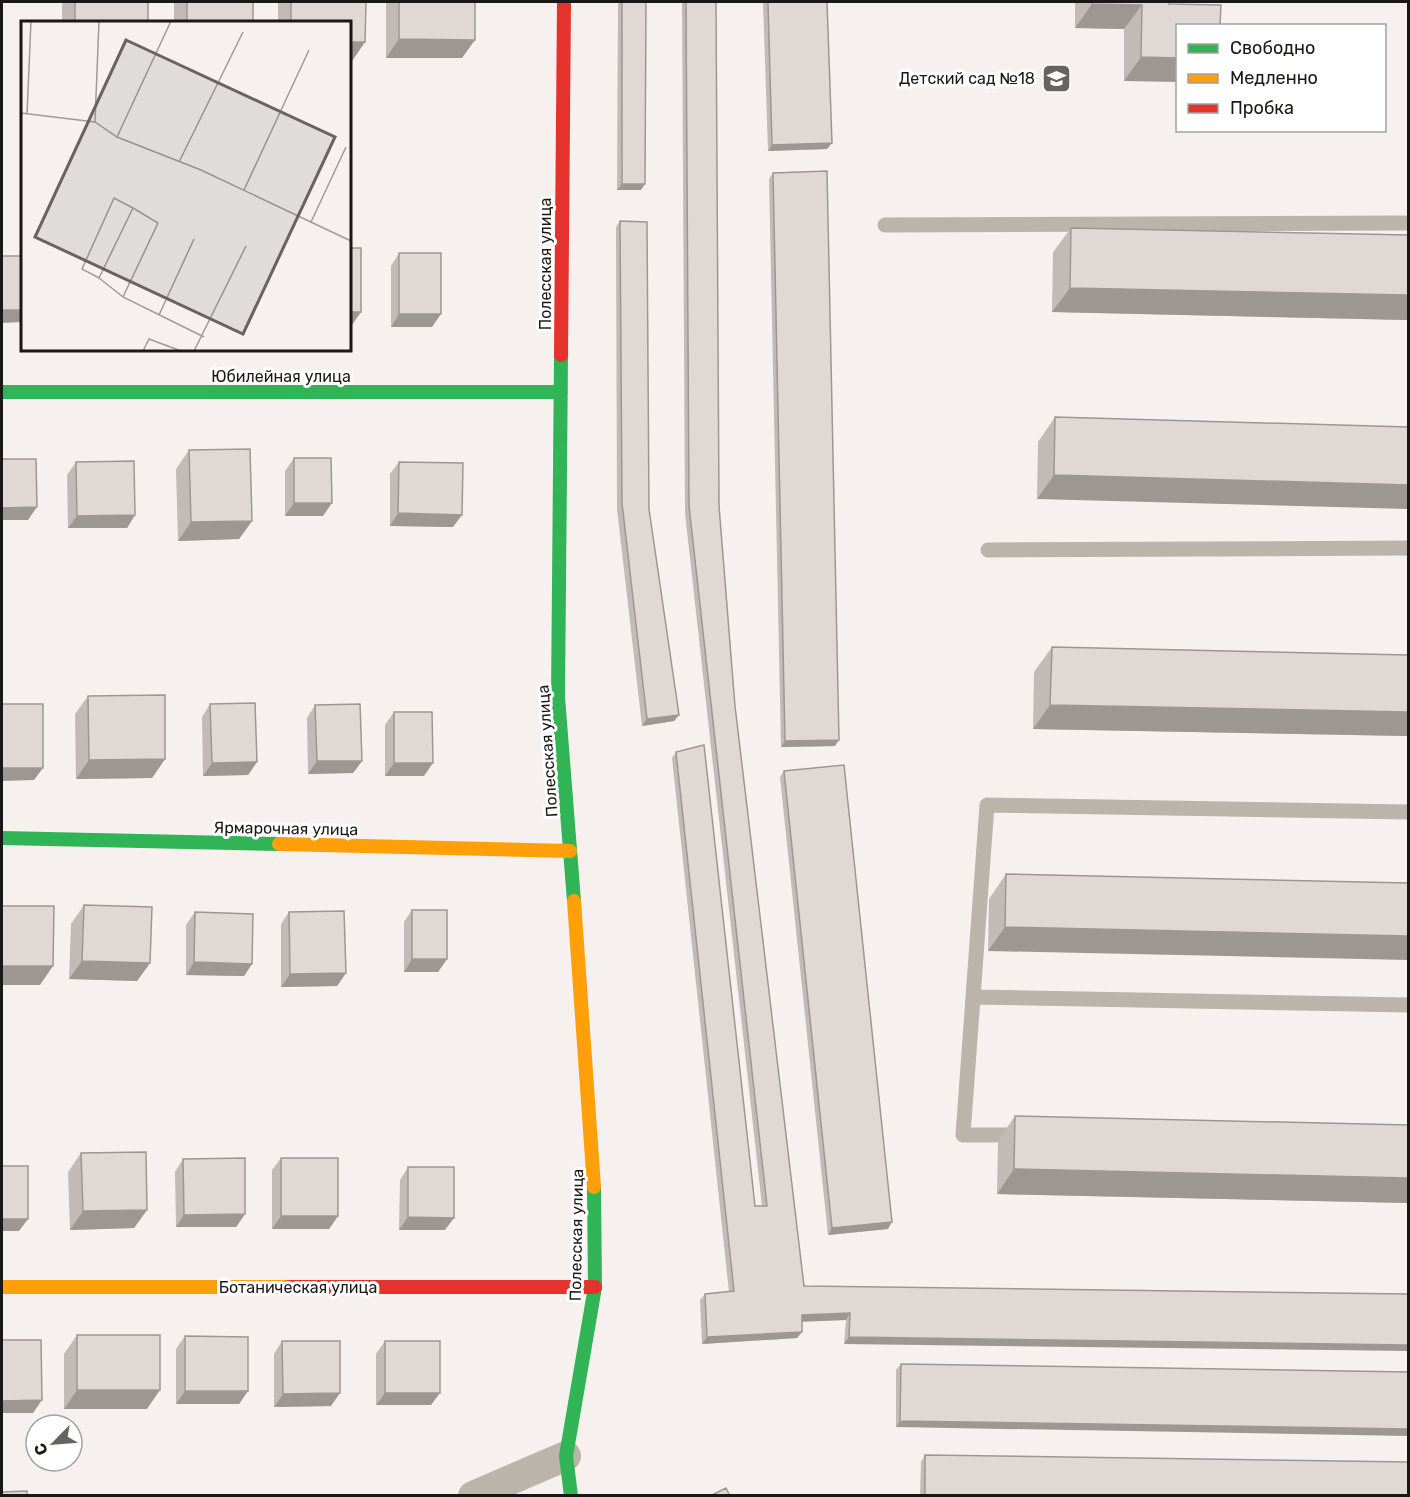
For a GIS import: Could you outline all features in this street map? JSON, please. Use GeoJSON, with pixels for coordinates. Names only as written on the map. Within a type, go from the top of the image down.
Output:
{"type":"FeatureCollection","features":[{"type":"Feature","properties":{"kind":"street","name":"Полесская улица"},"geometry":{"type":"LineString","coordinates":[[564,2],[558,697],[594,1164],[595,1287],[566,1456],[571,1496]]}},
{"type":"Feature","properties":{"kind":"street","name":"Юбилейная улица"},"geometry":{"type":"LineString","coordinates":[[2,392],[561,392]]}},
{"type":"Feature","properties":{"kind":"street","name":"Ярмарочная улица"},"geometry":{"type":"LineString","coordinates":[[2,838],[570,851]]}},
{"type":"Feature","properties":{"kind":"street","name":"Ботаническая улица"},"geometry":{"type":"LineString","coordinates":[[2,1287],[595,1287]]}},
{"type":"Feature","properties":{"kind":"street"},"geometry":{"type":"LineString","coordinates":[[473,1496],[566,1456]]}},
{"type":"Feature","properties":{"kind":"lane"},"geometry":{"type":"LineString","coordinates":[[885,225],[1408,223]]}},
{"type":"Feature","properties":{"kind":"lane"},"geometry":{"type":"LineString","coordinates":[[988,550],[1408,549]]}},
{"type":"Feature","properties":{"kind":"lane"},"geometry":{"type":"LineString","coordinates":[[1033,1135],[963,1135],[987,805],[1408,812]]}},
{"type":"Feature","properties":{"kind":"lane"},"geometry":{"type":"LineString","coordinates":[[973,996],[1408,1005]]}},
{"type":"Feature","properties":{"kind":"building"},"geometry":{"type":"Polygon","coordinates":[[[75,2],[148,2],[148,21],[75,21],[75,2]]]}},
{"type":"Feature","properties":{"kind":"building"},"geometry":{"type":"Polygon","coordinates":[[[187,2],[253,2],[253,21],[187,21],[187,2]]]}},
{"type":"Feature","properties":{"kind":"building"},"geometry":{"type":"Polygon","coordinates":[[[291,2],[366,2],[365,42],[351,42],[351,21],[291,21],[291,2]]]}},
{"type":"Feature","properties":{"kind":"building"},"geometry":{"type":"Polygon","coordinates":[[[399,2],[475,2],[475,40],[399,39],[399,2]]]}},
{"type":"Feature","properties":{"kind":"building"},"geometry":{"type":"Polygon","coordinates":[[[622,2],[646,2],[645,184],[622,184],[622,2]]]}},
{"type":"Feature","properties":{"kind":"building"},"geometry":{"type":"Polygon","coordinates":[[[686,2],[716,2],[719,506],[735,706],[804,1286],[1408,1294],[1408,1345],[849,1337],[850,1313],[802,1315],[802,1332],[707,1337],[705,1294],[734,1291],[676,752],[704,745],[755,1206],[767,1206],[689,506],[686,2]]]}},
{"type":"Feature","properties":{"kind":"building"},"geometry":{"type":"Polygon","coordinates":[[[768,2],[827,2],[832,143],[772,145],[768,2]]]}},
{"type":"Feature","properties":{"kind":"building"},"geometry":{"type":"Polygon","coordinates":[[[1092,2],[1169,2],[1169,4],[1221,5],[1220,24],[1176,24],[1176,58],[1141,57],[1142,5],[1092,4],[1092,2]]]}},
{"type":"Feature","properties":{"kind":"building"},"geometry":{"type":"Polygon","coordinates":[[[827,171],[839,740],[785,741],[773,173],[827,171]]]}},
{"type":"Feature","properties":{"kind":"building"},"geometry":{"type":"Polygon","coordinates":[[[620,221],[647,222],[649,509],[679,715],[647,719],[622,503],[620,221]]]}},
{"type":"Feature","properties":{"kind":"building"},"geometry":{"type":"Polygon","coordinates":[[[1071,228],[1408,235],[1408,295],[1070,288],[1071,228]]]}},
{"type":"Feature","properties":{"kind":"building"},"geometry":{"type":"Polygon","coordinates":[[[351,248],[361,248],[361,312],[351,312],[351,248]]]}},
{"type":"Feature","properties":{"kind":"building"},"geometry":{"type":"Polygon","coordinates":[[[399,253],[441,253],[441,314],[399,314],[399,253]]]}},
{"type":"Feature","properties":{"kind":"building"},"geometry":{"type":"Polygon","coordinates":[[[2,256],[21,256],[21,310],[2,310],[2,256]]]}},
{"type":"Feature","properties":{"kind":"building"},"geometry":{"type":"Polygon","coordinates":[[[1055,417],[1408,427],[1408,485],[1054,475],[1055,417]]]}},
{"type":"Feature","properties":{"kind":"building"},"geometry":{"type":"Polygon","coordinates":[[[250,449],[252,521],[191,522],[189,450],[250,449]]]}},
{"type":"Feature","properties":{"kind":"building"},"geometry":{"type":"Polygon","coordinates":[[[294,458],[331,458],[332,503],[294,503],[294,458]]]}},
{"type":"Feature","properties":{"kind":"building"},"geometry":{"type":"Polygon","coordinates":[[[2,459],[36,459],[37,507],[2,508],[2,459]]]}},
{"type":"Feature","properties":{"kind":"building"},"geometry":{"type":"Polygon","coordinates":[[[134,461],[135,515],[77,516],[76,462],[134,461]]]}},
{"type":"Feature","properties":{"kind":"building"},"geometry":{"type":"Polygon","coordinates":[[[399,462],[463,463],[462,515],[398,513],[399,462]]]}},
{"type":"Feature","properties":{"kind":"building"},"geometry":{"type":"Polygon","coordinates":[[[1052,647],[1408,655],[1408,712],[1050,705],[1052,647]]]}},
{"type":"Feature","properties":{"kind":"building"},"geometry":{"type":"Polygon","coordinates":[[[165,695],[165,759],[89,760],[88,696],[165,695]]]}},
{"type":"Feature","properties":{"kind":"building"},"geometry":{"type":"Polygon","coordinates":[[[255,703],[257,762],[212,763],[210,704],[255,703]]]}},
{"type":"Feature","properties":{"kind":"building"},"geometry":{"type":"Polygon","coordinates":[[[2,704],[43,704],[43,768],[2,768],[2,704]]]}},
{"type":"Feature","properties":{"kind":"building"},"geometry":{"type":"Polygon","coordinates":[[[360,704],[362,761],[317,761],[315,705],[360,704]]]}},
{"type":"Feature","properties":{"kind":"building"},"geometry":{"type":"Polygon","coordinates":[[[394,712],[432,712],[433,763],[394,763],[394,712]]]}},
{"type":"Feature","properties":{"kind":"building"},"geometry":{"type":"Polygon","coordinates":[[[844,765],[892,1222],[832,1228],[784,771],[844,765]]]}},
{"type":"Feature","properties":{"kind":"building"},"geometry":{"type":"Polygon","coordinates":[[[1006,874],[1408,883],[1408,936],[1005,927],[1006,874]]]}},
{"type":"Feature","properties":{"kind":"building"},"geometry":{"type":"Polygon","coordinates":[[[84,905],[152,907],[150,963],[82,961],[84,905]]]}},
{"type":"Feature","properties":{"kind":"building"},"geometry":{"type":"Polygon","coordinates":[[[2,906],[54,906],[53,966],[2,966],[2,906]]]}},
{"type":"Feature","properties":{"kind":"building"},"geometry":{"type":"Polygon","coordinates":[[[412,910],[447,910],[447,959],[412,959],[412,910]]]}},
{"type":"Feature","properties":{"kind":"building"},"geometry":{"type":"Polygon","coordinates":[[[344,911],[346,973],[290,974],[289,912],[344,911]]]}},
{"type":"Feature","properties":{"kind":"building"},"geometry":{"type":"Polygon","coordinates":[[[195,912],[253,914],[252,964],[194,962],[195,912]]]}},
{"type":"Feature","properties":{"kind":"building"},"geometry":{"type":"Polygon","coordinates":[[[1015,1116],[1408,1125],[1408,1178],[1014,1169],[1015,1116]]]}},
{"type":"Feature","properties":{"kind":"building"},"geometry":{"type":"Polygon","coordinates":[[[146,1152],[147,1210],[83,1211],[81,1153],[146,1152]]]}},
{"type":"Feature","properties":{"kind":"building"},"geometry":{"type":"Polygon","coordinates":[[[245,1158],[245,1214],[184,1215],[183,1159],[245,1158]]]}},
{"type":"Feature","properties":{"kind":"building"},"geometry":{"type":"Polygon","coordinates":[[[281,1158],[338,1158],[338,1216],[281,1216],[281,1158]]]}},
{"type":"Feature","properties":{"kind":"building"},"geometry":{"type":"Polygon","coordinates":[[[2,1166],[28,1166],[28,1219],[2,1219],[2,1166]]]}},
{"type":"Feature","properties":{"kind":"building"},"geometry":{"type":"Polygon","coordinates":[[[408,1167],[454,1167],[454,1218],[408,1217],[408,1167]]]}},
{"type":"Feature","properties":{"kind":"building"},"geometry":{"type":"Polygon","coordinates":[[[77,1335],[160,1335],[160,1390],[77,1390],[77,1335]]]}},
{"type":"Feature","properties":{"kind":"building"},"geometry":{"type":"Polygon","coordinates":[[[185,1336],[248,1337],[248,1391],[185,1391],[185,1336]]]}},
{"type":"Feature","properties":{"kind":"building"},"geometry":{"type":"Polygon","coordinates":[[[2,1340],[41,1340],[42,1400],[2,1401],[2,1340]]]}},
{"type":"Feature","properties":{"kind":"building"},"geometry":{"type":"Polygon","coordinates":[[[282,1341],[340,1341],[340,1393],[283,1394],[282,1341]]]}},
{"type":"Feature","properties":{"kind":"building"},"geometry":{"type":"Polygon","coordinates":[[[385,1341],[440,1341],[440,1393],[385,1393],[385,1341]]]}},
{"type":"Feature","properties":{"kind":"building"},"geometry":{"type":"Polygon","coordinates":[[[901,1364],[1408,1372],[1408,1429],[900,1421],[901,1364]]]}},
{"type":"Feature","properties":{"kind":"building"},"geometry":{"type":"Polygon","coordinates":[[[925,1455],[1408,1462],[1408,1496],[925,1496],[925,1455]]]}},
{"type":"Feature","properties":{"kind":"building"},"geometry":{"type":"Polygon","coordinates":[[[726,1488],[730,1496],[710,1496],[726,1488]]]}},
{"type":"Feature","properties":{"kind":"building"},"geometry":{"type":"Polygon","coordinates":[[[27,1491],[27,1496],[2,1496],[2,1492],[27,1491]]]}},
{"type":"Feature","properties":{"kind":"traffic: fast"},"geometry":{"type":"LineString","coordinates":[[561,355],[558,697],[574,901]]}},
{"type":"Feature","properties":{"kind":"traffic: fast"},"geometry":{"type":"LineString","coordinates":[[2,392],[561,392]]}},
{"type":"Feature","properties":{"kind":"traffic: fast"},"geometry":{"type":"LineString","coordinates":[[2,838],[279,844]]}},
{"type":"Feature","properties":{"kind":"traffic: fast"},"geometry":{"type":"LineString","coordinates":[[571,1496],[566,1456],[595,1287],[594,1187]]}},
{"type":"Feature","properties":{"kind":"traffic: slow"},"geometry":{"type":"LineString","coordinates":[[279,844],[570,851]]}},
{"type":"Feature","properties":{"kind":"traffic: slow"},"geometry":{"type":"LineString","coordinates":[[574,901],[594,1187]]}},
{"type":"Feature","properties":{"kind":"traffic: slow"},"geometry":{"type":"LineString","coordinates":[[2,1287],[289,1287]]}},
{"type":"Feature","properties":{"kind":"traffic: jam"},"geometry":{"type":"LineString","coordinates":[[561,355],[564,2]]}},
{"type":"Feature","properties":{"kind":"traffic: jam"},"geometry":{"type":"LineString","coordinates":[[289,1287],[595,1287]]}},
{"type":"Feature","properties":{"kind":"place","name":"Детский сад №18"},"geometry":{"type":"Point","coordinates":[1056,78]}}]}
